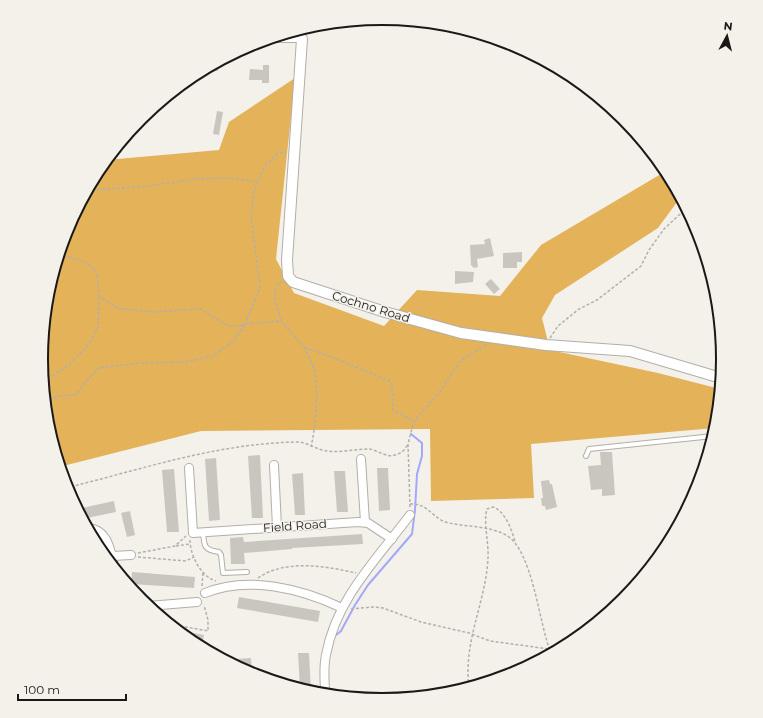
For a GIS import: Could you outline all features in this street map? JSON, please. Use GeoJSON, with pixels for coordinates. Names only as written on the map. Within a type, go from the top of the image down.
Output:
{"type":"FeatureCollection","features":[{"type":"Feature","properties":{"kind":"street"},"geometry":{"type":"LineString","coordinates":[[290,279],[287,260],[302,39],[299,37],[292,37]]}},
{"type":"Feature","properties":{"kind":"street","name":"Cochno Road"},"geometry":{"type":"LineString","coordinates":[[290,279],[301,286],[448,330],[546,345],[630,351],[715,376]]}},
{"type":"Feature","properties":{"kind":"street"},"geometry":{"type":"LineString","coordinates":[[361,459],[365,522],[376,527],[392,540]]}},
{"type":"Feature","properties":{"kind":"street"},"geometry":{"type":"LineString","coordinates":[[274,465],[277,527]]}},
{"type":"Feature","properties":{"kind":"street","name":"Field Road"},"geometry":{"type":"LineString","coordinates":[[189,468],[193,533],[365,522]]}},
{"type":"Feature","properties":{"kind":"street"},"geometry":{"type":"LineString","coordinates":[[325,688],[326,656],[345,609],[362,575],[392,540],[410,515]]}},
{"type":"Feature","properties":{"kind":"street"},"geometry":{"type":"LineString","coordinates":[[94,529],[98,530],[103,534],[112,555]]}},
{"type":"Feature","properties":{"kind":"street"},"geometry":{"type":"LineString","coordinates":[[112,556],[131,554]]}},
{"type":"Feature","properties":{"kind":"street"},"geometry":{"type":"LineString","coordinates":[[155,605],[202,596],[225,586],[253,586],[292,590],[324,600],[345,609]]}},
{"type":"Feature","properties":{"kind":"lane"},"geometry":{"type":"LineString","coordinates":[[586,456],[588,449],[706,437]]}},
{"type":"Feature","properties":{"kind":"lane"},"geometry":{"type":"LineString","coordinates":[[203,532],[204,543],[207,549],[219,552],[221,555],[223,573],[247,572]]}},
{"type":"Feature","properties":{"kind":"path"},"geometry":{"type":"LineString","coordinates":[[50,399],[59,396],[75,395],[98,368],[142,363],[186,362],[213,356],[236,340],[245,324],[260,287],[251,215],[254,191],[264,167],[277,154],[294,150]]}},
{"type":"Feature","properties":{"kind":"path"},"geometry":{"type":"LineString","coordinates":[[93,190],[140,187],[198,179],[229,178],[258,182]]}},
{"type":"Feature","properties":{"kind":"path"},"geometry":{"type":"LineString","coordinates":[[546,345],[553,331],[563,322],[579,309],[597,300],[641,266],[649,250],[664,230],[682,213]]}},
{"type":"Feature","properties":{"kind":"path"},"geometry":{"type":"LineString","coordinates":[[48,378],[55,376],[91,342],[97,328],[100,297],[97,274],[91,266],[82,261],[64,256]]}},
{"type":"Feature","properties":{"kind":"path"},"geometry":{"type":"LineString","coordinates":[[290,279],[278,284],[275,291],[281,320],[304,347],[314,369],[316,389],[314,433],[311,447]]}},
{"type":"Feature","properties":{"kind":"path"},"geometry":{"type":"LineString","coordinates":[[100,297],[118,308],[153,312],[200,309],[225,324],[234,327],[245,324],[281,320]]}},
{"type":"Feature","properties":{"kind":"path"},"geometry":{"type":"LineString","coordinates":[[73,486],[122,474],[159,462],[216,452],[235,446],[300,442],[311,447],[327,451],[371,449],[385,455],[394,456],[404,451],[408,444],[414,421],[438,393],[460,360],[497,338]]}},
{"type":"Feature","properties":{"kind":"path"},"geometry":{"type":"LineString","coordinates":[[304,347],[390,381],[392,385],[392,410],[414,421]]}},
{"type":"Feature","properties":{"kind":"path"},"geometry":{"type":"LineString","coordinates":[[50,399],[59,396]]}},
{"type":"Feature","properties":{"kind":"path"},"geometry":{"type":"LineString","coordinates":[[408,444],[410,515]]}},
{"type":"Feature","properties":{"kind":"path"},"geometry":{"type":"LineString","coordinates":[[410,504],[418,503],[448,523],[487,528],[508,536],[516,543]]}},
{"type":"Feature","properties":{"kind":"path"},"geometry":{"type":"LineString","coordinates":[[468,682],[468,665],[472,634],[487,570],[486,518],[487,509],[490,507],[498,509],[513,533],[527,568],[549,648]]}},
{"type":"Feature","properties":{"kind":"path"},"geometry":{"type":"LineString","coordinates":[[175,546],[189,534],[194,557],[203,572],[210,579],[218,581]]}},
{"type":"Feature","properties":{"kind":"path"},"geometry":{"type":"LineString","coordinates":[[131,554],[190,544]]}},
{"type":"Feature","properties":{"kind":"path"},"geometry":{"type":"LineString","coordinates":[[131,554],[142,558],[186,561],[194,557]]}},
{"type":"Feature","properties":{"kind":"path"},"geometry":{"type":"LineString","coordinates":[[253,586],[261,576],[285,567],[334,568],[356,573]]}},
{"type":"Feature","properties":{"kind":"path"},"geometry":{"type":"LineString","coordinates":[[181,626],[208,631],[208,620],[202,596],[203,572]]}},
{"type":"Feature","properties":{"kind":"path"},"geometry":{"type":"LineString","coordinates":[[345,609],[383,608],[421,622],[472,634],[490,641],[547,649]]}},
{"type":"Feature","properties":{"kind":"shaded area"},"geometry":{"type":"Polygon","coordinates":[[[295,78],[276,259],[294,293],[384,326],[417,290],[500,296],[541,245],[660,175],[677,203],[658,228],[555,295],[542,318],[550,350],[658,373],[714,388],[708,429],[531,444],[534,498],[431,501],[430,429],[201,431],[65,466],[50,403],[48,381],[48,337],[50,315],[59,273],[65,252],[82,211],[92,192],[115,159],[219,150],[229,122],[295,78]]]}},
{"type":"Feature","properties":{"kind":"building"},"geometry":{"type":"Polygon","coordinates":[[[263,65],[269,65],[269,83],[262,83],[262,80],[249,80],[250,69],[263,70],[263,65]]]}},
{"type":"Feature","properties":{"kind":"building"},"geometry":{"type":"Polygon","coordinates":[[[217,111],[223,112],[219,135],[213,134],[217,111]]]}},
{"type":"Feature","properties":{"kind":"building"},"geometry":{"type":"Polygon","coordinates":[[[490,238],[494,256],[477,259],[478,267],[474,268],[471,265],[470,245],[485,244],[484,240],[490,238]]]}},
{"type":"Feature","properties":{"kind":"building"},"geometry":{"type":"Polygon","coordinates":[[[522,252],[522,262],[517,262],[517,268],[503,268],[503,253],[522,252]]]}},
{"type":"Feature","properties":{"kind":"building"},"geometry":{"type":"Polygon","coordinates":[[[455,271],[474,272],[473,282],[455,284],[455,271]]]}},
{"type":"Feature","properties":{"kind":"building"},"geometry":{"type":"Polygon","coordinates":[[[491,279],[500,289],[494,294],[485,284],[491,279]]]}},
{"type":"Feature","properties":{"kind":"building"},"geometry":{"type":"Polygon","coordinates":[[[600,452],[612,452],[615,495],[602,496],[602,489],[591,490],[588,466],[601,465],[600,452]]]}},
{"type":"Feature","properties":{"kind":"building"},"geometry":{"type":"Polygon","coordinates":[[[260,455],[263,518],[252,518],[248,456],[260,455]]]}},
{"type":"Feature","properties":{"kind":"building"},"geometry":{"type":"Polygon","coordinates":[[[216,458],[220,520],[209,521],[205,459],[216,458]]]}},
{"type":"Feature","properties":{"kind":"building"},"geometry":{"type":"Polygon","coordinates":[[[377,468],[388,468],[390,510],[379,511],[377,468]]]}},
{"type":"Feature","properties":{"kind":"building"},"geometry":{"type":"Polygon","coordinates":[[[174,469],[179,532],[167,532],[162,470],[174,469]]]}},
{"type":"Feature","properties":{"kind":"building"},"geometry":{"type":"Polygon","coordinates":[[[334,471],[345,471],[348,512],[337,512],[334,471]]]}},
{"type":"Feature","properties":{"kind":"building"},"geometry":{"type":"Polygon","coordinates":[[[303,473],[305,515],[295,515],[292,474],[303,473]]]}},
{"type":"Feature","properties":{"kind":"building"},"geometry":{"type":"Polygon","coordinates":[[[549,480],[550,484],[552,484],[557,507],[546,510],[545,506],[542,506],[541,498],[543,498],[541,481],[549,480]]]}},
{"type":"Feature","properties":{"kind":"building"},"geometry":{"type":"Polygon","coordinates":[[[114,501],[116,512],[88,518],[82,508],[114,501]]]}},
{"type":"Feature","properties":{"kind":"building"},"geometry":{"type":"Polygon","coordinates":[[[130,511],[135,535],[127,537],[121,513],[130,511]]]}},
{"type":"Feature","properties":{"kind":"building"},"geometry":{"type":"Polygon","coordinates":[[[362,534],[363,544],[292,548],[244,553],[245,564],[231,564],[230,538],[243,537],[244,542],[362,534]]]}},
{"type":"Feature","properties":{"kind":"building"},"geometry":{"type":"Polygon","coordinates":[[[132,572],[195,577],[194,588],[135,584],[131,580],[132,572]]]}},
{"type":"Feature","properties":{"kind":"building"},"geometry":{"type":"Polygon","coordinates":[[[239,597],[320,611],[318,622],[237,608],[239,597]]]}},
{"type":"Feature","properties":{"kind":"building"},"geometry":{"type":"Polygon","coordinates":[[[190,632],[204,635],[203,641],[190,632]]]}},
{"type":"Feature","properties":{"kind":"building"},"geometry":{"type":"Polygon","coordinates":[[[298,653],[309,653],[311,686],[300,683],[298,653]]]}},
{"type":"Feature","properties":{"kind":"building"},"geometry":{"type":"Polygon","coordinates":[[[251,658],[252,667],[234,659],[251,658]]]}},
{"type":"Feature","properties":{"kind":"waterway"},"geometry":{"type":"LineString","coordinates":[[336,635],[341,631],[368,585],[412,534],[417,474],[422,456],[422,443],[411,434]]}}]}
